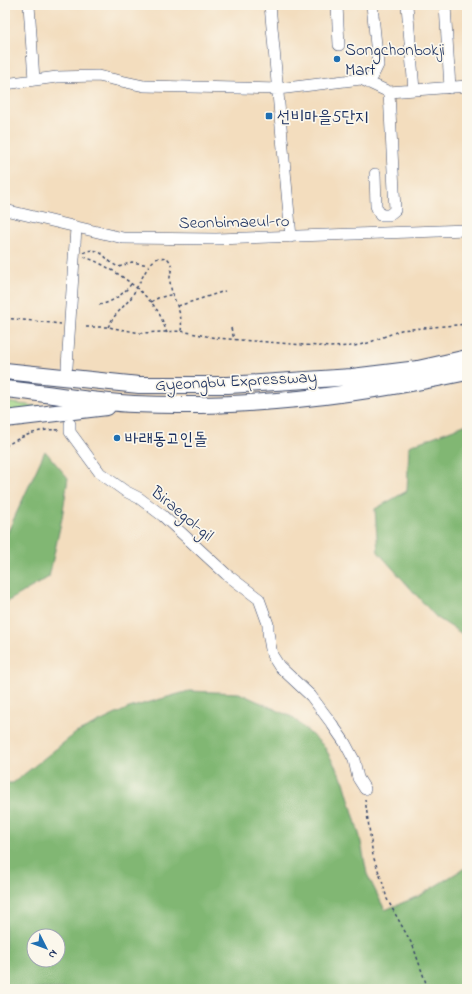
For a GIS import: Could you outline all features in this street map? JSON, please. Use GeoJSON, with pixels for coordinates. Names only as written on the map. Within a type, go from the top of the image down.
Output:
{"type":"FeatureCollection","features":[{"type":"Feature","properties":{"kind":"highway","name":"Gyeongbu Expressway"},"geometry":{"type":"LineString","coordinates":[[5,371],[139,385],[228,385],[336,379],[418,369],[467,358]]}},
{"type":"Feature","properties":{"kind":"highway"},"geometry":{"type":"LineString","coordinates":[[5,360],[62,373],[139,385]]}},
{"type":"Feature","properties":{"kind":"highway","name":"Gyeongbu Expressway"},"geometry":{"type":"LineString","coordinates":[[5,389],[134,404],[232,403],[369,391],[467,372]]}},
{"type":"Feature","properties":{"kind":"highway"},"geometry":{"type":"LineString","coordinates":[[5,419],[134,404]]}},
{"type":"Feature","properties":{"kind":"street"},"geometry":{"type":"LineString","coordinates":[[29,5],[34,80]]}},
{"type":"Feature","properties":{"kind":"street"},"geometry":{"type":"LineString","coordinates":[[270,5],[291,237]]}},
{"type":"Feature","properties":{"kind":"street"},"geometry":{"type":"LineString","coordinates":[[337,5],[339,45]]}},
{"type":"Feature","properties":{"kind":"street"},"geometry":{"type":"LineString","coordinates":[[369,83],[378,65],[372,5]]}},
{"type":"Feature","properties":{"kind":"street"},"geometry":{"type":"LineString","coordinates":[[407,5],[414,90]]}},
{"type":"Feature","properties":{"kind":"street"},"geometry":{"type":"LineString","coordinates":[[445,5],[450,88]]}},
{"type":"Feature","properties":{"kind":"street"},"geometry":{"type":"LineString","coordinates":[[5,84],[57,77],[98,76],[144,86],[278,89],[361,79],[388,92],[467,86]]}},
{"type":"Feature","properties":{"kind":"street"},"geometry":{"type":"LineString","coordinates":[[375,174],[376,206],[380,215],[389,215],[395,210],[388,92]]}},
{"type":"Feature","properties":{"kind":"street","name":"Seonbimaeul-ro"},"geometry":{"type":"LineString","coordinates":[[5,210],[123,238],[208,240],[467,230]]}},
{"type":"Feature","properties":{"kind":"street"},"geometry":{"type":"LineString","coordinates":[[67,367],[76,228]]}},
{"type":"Feature","properties":{"kind":"street","name":"Biraegol-gil"},"geometry":{"type":"LineString","coordinates":[[70,428],[100,473],[163,516],[226,574],[259,599],[268,624],[272,655],[279,666],[311,696],[332,724],[351,754],[358,778],[365,789]]}},
{"type":"Feature","properties":{"kind":"path"},"geometry":{"type":"LineString","coordinates":[[149,265],[132,262],[117,266],[104,255],[92,250],[83,253],[81,257],[112,270],[136,288],[158,310],[167,333]]}},
{"type":"Feature","properties":{"kind":"path"},"geometry":{"type":"LineString","coordinates":[[108,327],[113,318],[131,298],[149,265],[153,260],[161,257],[170,261],[172,270],[170,281],[182,319],[181,331]]}},
{"type":"Feature","properties":{"kind":"path"},"geometry":{"type":"LineString","coordinates":[[99,304],[121,295],[131,284]]}},
{"type":"Feature","properties":{"kind":"path"},"geometry":{"type":"LineString","coordinates":[[178,306],[225,291]]}},
{"type":"Feature","properties":{"kind":"path"},"geometry":{"type":"LineString","coordinates":[[151,302],[158,298],[174,294]]}},
{"type":"Feature","properties":{"kind":"path"},"geometry":{"type":"LineString","coordinates":[[5,318],[70,325]]}},
{"type":"Feature","properties":{"kind":"path"},"geometry":{"type":"LineString","coordinates":[[86,327],[108,327],[142,333],[167,333],[181,331],[199,336],[306,346],[354,346],[393,335],[401,330],[467,324]]}},
{"type":"Feature","properties":{"kind":"path"},"geometry":{"type":"LineString","coordinates":[[231,328],[234,339]]}},
{"type":"Feature","properties":{"kind":"path"},"geometry":{"type":"LineString","coordinates":[[5,446],[27,434],[48,429],[70,428]]}},
{"type":"Feature","properties":{"kind":"path"},"geometry":{"type":"LineString","coordinates":[[365,789],[366,812],[372,839],[373,856],[383,884],[386,899],[413,946],[428,989]]}},
{"type":"Feature","properties":{"kind":"green space"},"geometry":{"type":"Polygon","coordinates":[[[5,402],[48,408],[5,415],[5,402]]]}},
{"type":"Feature","properties":{"kind":"green space"},"geometry":{"type":"Polygon","coordinates":[[[467,424],[467,637],[436,617],[378,552],[375,509],[407,491],[409,446],[467,424]]]}},
{"type":"Feature","properties":{"kind":"green space"},"geometry":{"type":"Polygon","coordinates":[[[45,451],[68,478],[62,518],[49,577],[5,603],[5,538],[45,451]]]}},
{"type":"Feature","properties":{"kind":"green space"},"geometry":{"type":"Polygon","coordinates":[[[189,691],[239,693],[292,717],[324,746],[344,782],[360,837],[367,874],[385,910],[419,896],[467,868],[467,989],[5,989],[5,783],[13,783],[76,733],[129,708],[189,691]]]}},
{"type":"Feature","properties":{"kind":"place","name":"Songchonbokji Mart"},"geometry":{"type":"Point","coordinates":[337,59]}},
{"type":"Feature","properties":{"kind":"place","name":"선비마을5단지"},"geometry":{"type":"Point","coordinates":[269,116]}},
{"type":"Feature","properties":{"kind":"place","name":"바래동고인돌"},"geometry":{"type":"Point","coordinates":[117,438]}}]}
